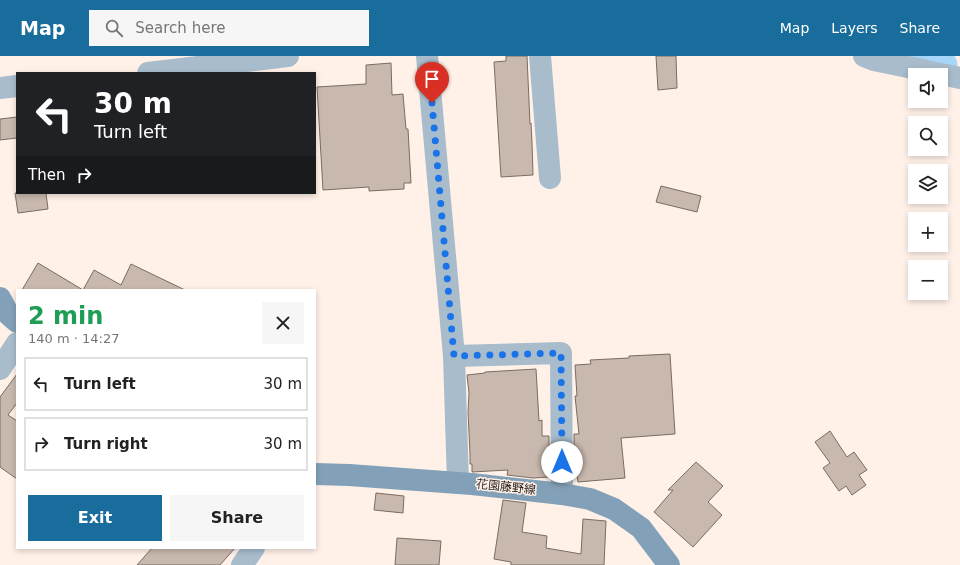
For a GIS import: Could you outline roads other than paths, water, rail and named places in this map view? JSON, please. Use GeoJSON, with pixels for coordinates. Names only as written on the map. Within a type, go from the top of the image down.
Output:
{"type":"FeatureCollection","features":[{"type":"Feature","properties":{"kind":"main road"},"geometry":{"type":"LineString","coordinates":[[0,298],[9,315],[16,321]]}},
{"type":"Feature","properties":{"kind":"main road","name":"花園藤野線"},"geometry":{"type":"LineString","coordinates":[[316,474],[458,483],[562,494],[590,499],[614,509],[641,528],[669,565]]}},
{"type":"Feature","properties":{"kind":"street"},"geometry":{"type":"LineString","coordinates":[[156,72],[288,56]]}},
{"type":"Feature","properties":{"kind":"street"},"geometry":{"type":"LineString","coordinates":[[427,56],[454,356],[458,483]]}},
{"type":"Feature","properties":{"kind":"street"},"geometry":{"type":"LineString","coordinates":[[540,56],[550,178]]}},
{"type":"Feature","properties":{"kind":"street"},"geometry":{"type":"LineString","coordinates":[[864,56],[874,60],[960,78]]}},
{"type":"Feature","properties":{"kind":"street"},"geometry":{"type":"LineString","coordinates":[[0,88],[16,86]]}},
{"type":"Feature","properties":{"kind":"street"},"geometry":{"type":"LineString","coordinates":[[0,369],[16,345]]}},
{"type":"Feature","properties":{"kind":"street"},"geometry":{"type":"LineString","coordinates":[[454,356],[561,353],[562,494]]}},
{"type":"Feature","properties":{"kind":"street"},"geometry":{"type":"LineString","coordinates":[[242,565],[253,549]]}},
{"type":"Feature","properties":{"kind":"waterway"},"geometry":{"type":"LineString","coordinates":[[920,56],[938,66]]}}]}
